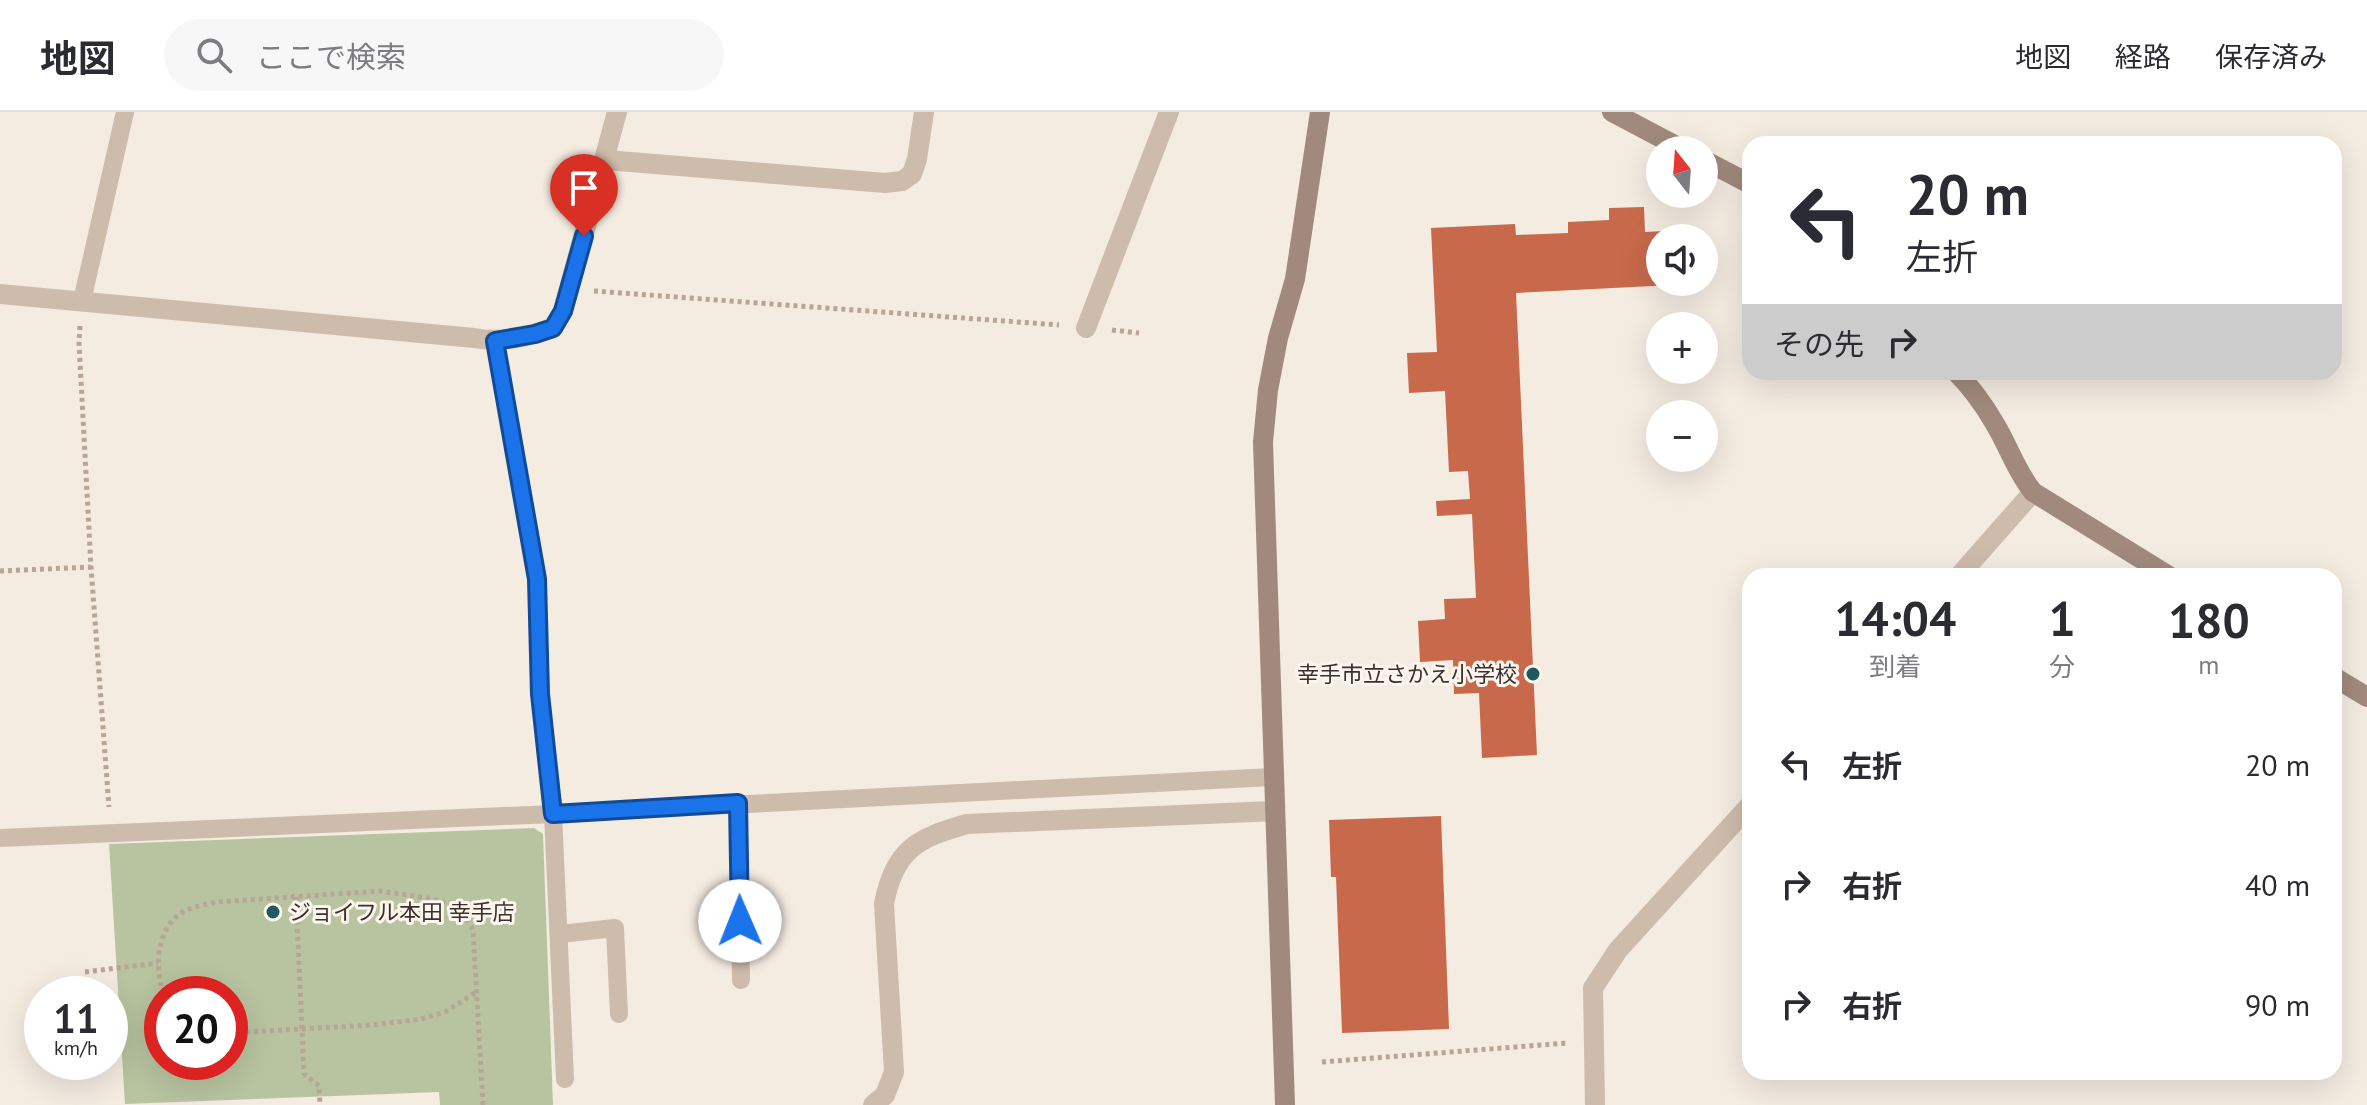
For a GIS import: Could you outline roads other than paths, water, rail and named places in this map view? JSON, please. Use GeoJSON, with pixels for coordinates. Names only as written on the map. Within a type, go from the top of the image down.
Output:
{"type":"FeatureCollection","features":[{"type":"Feature","properties":{"kind":"street"},"geometry":{"type":"LineString","coordinates":[[0,294],[495,341],[535,334],[553,328],[563,311],[617,112]]}},
{"type":"Feature","properties":{"kind":"street"},"geometry":{"type":"LineString","coordinates":[[606,160],[885,183],[902,181],[912,174],[917,159],[924,112]]}},
{"type":"Feature","properties":{"kind":"street"},"geometry":{"type":"LineString","coordinates":[[1086,328],[1169,112]]}},
{"type":"Feature","properties":{"kind":"street"},"geometry":{"type":"LineString","coordinates":[[1285,1105],[1263,442],[1268,390],[1278,338],[1295,279],[1320,112]]}},
{"type":"Feature","properties":{"kind":"street"},"geometry":{"type":"LineString","coordinates":[[1612,112],[1657,136]]}},
{"type":"Feature","properties":{"kind":"street"},"geometry":{"type":"LineString","coordinates":[[1718,167],[1742,180]]}},
{"type":"Feature","properties":{"kind":"street"},"geometry":{"type":"LineString","coordinates":[[1964,380],[1996,425],[2020,476],[2033,492],[2156,568]]}},
{"type":"Feature","properties":{"kind":"street"},"geometry":{"type":"LineString","coordinates":[[1966,568],[2033,492]]}},
{"type":"Feature","properties":{"kind":"street"},"geometry":{"type":"LineString","coordinates":[[2342,681],[2366,693]]}},
{"type":"Feature","properties":{"kind":"street"},"geometry":{"type":"LineString","coordinates":[[873,1105],[885,1095],[894,1072],[884,904],[888,880],[898,861],[913,847],[929,837],[967,824],[1275,811]]}},
{"type":"Feature","properties":{"kind":"street"},"geometry":{"type":"LineString","coordinates":[[1595,1105],[1593,988],[1618,950],[1742,814]]}},
{"type":"Feature","properties":{"kind":"lane"},"geometry":{"type":"LineString","coordinates":[[82,301],[125,112]]}},
{"type":"Feature","properties":{"kind":"lane"},"geometry":{"type":"LineString","coordinates":[[495,341],[537,579],[540,694],[553,814],[565,1079]]}},
{"type":"Feature","properties":{"kind":"lane"},"geometry":{"type":"LineString","coordinates":[[0,838],[553,814],[1273,777]]}},
{"type":"Feature","properties":{"kind":"lane"},"geometry":{"type":"LineString","coordinates":[[738,803],[741,980]]}},
{"type":"Feature","properties":{"kind":"lane"},"geometry":{"type":"LineString","coordinates":[[560,934],[615,928],[619,1014]]}},
{"type":"Feature","properties":{"kind":"place","name":"幸手市立さかえ小学校"},"geometry":{"type":"Point","coordinates":[1533,674]}},
{"type":"Feature","properties":{"kind":"place","name":"ジョイフル本田 幸手店"},"geometry":{"type":"Point","coordinates":[273,912]}}]}
